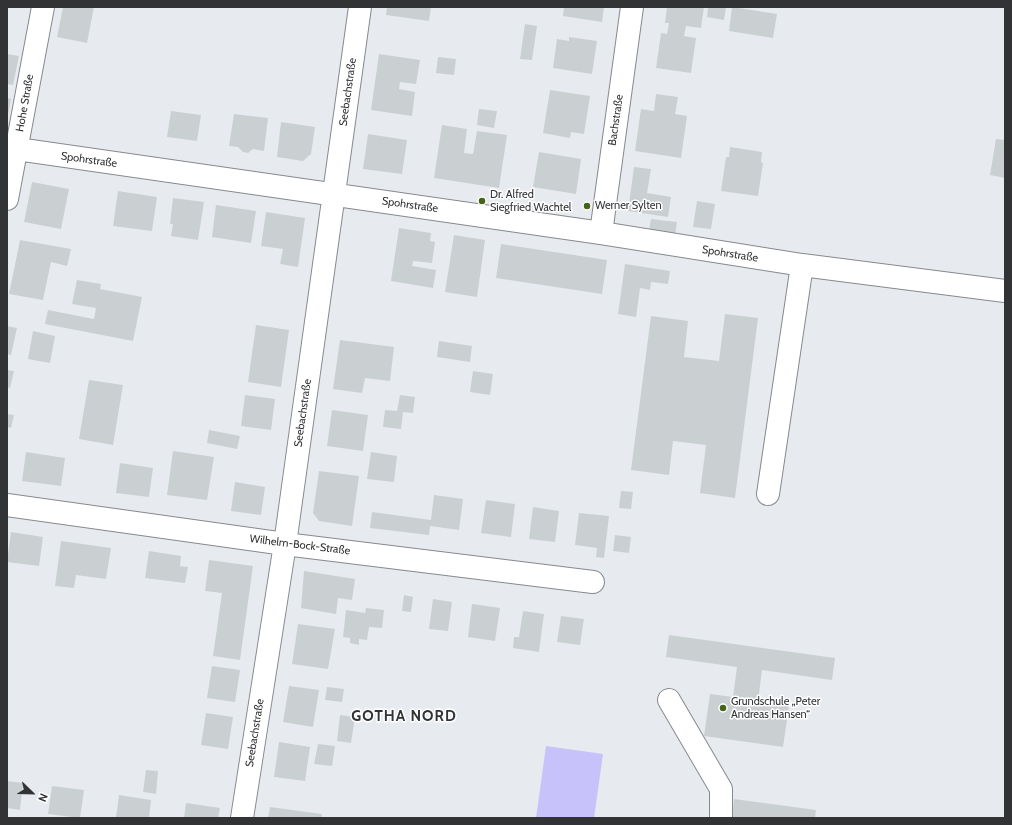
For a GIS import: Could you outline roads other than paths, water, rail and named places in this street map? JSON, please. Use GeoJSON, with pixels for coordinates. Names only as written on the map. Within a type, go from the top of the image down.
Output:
{"type":"FeatureCollection","features":[{"type":"Feature","properties":{"kind":"street","name":"Hohe Straße"},"geometry":{"type":"LineString","coordinates":[[7,199],[43,7]]}},
{"type":"Feature","properties":{"kind":"street","name":"Seebachstraße"},"geometry":{"type":"LineString","coordinates":[[242,818],[284,544],[360,7]]}},
{"type":"Feature","properties":{"kind":"street","name":"Bachstraße"},"geometry":{"type":"LineString","coordinates":[[600,233],[632,7]]}},
{"type":"Feature","properties":{"kind":"street","name":"Spohrstraße"},"geometry":{"type":"LineString","coordinates":[[17,149],[600,233],[802,265],[1005,291]]}},
{"type":"Feature","properties":{"kind":"street"},"geometry":{"type":"LineString","coordinates":[[768,494],[802,265]]}},
{"type":"Feature","properties":{"kind":"street","name":"Wilhelm-Bock-Straße"},"geometry":{"type":"LineString","coordinates":[[7,505],[284,544],[593,582]]}},
{"type":"Feature","properties":{"kind":"street"},"geometry":{"type":"LineString","coordinates":[[669,700],[721,789],[722,818]]}},
{"type":"Feature","properties":{"kind":"place","name":"Dr. Alfred Siegfried Wachtel"},"geometry":{"type":"Point","coordinates":[482,201]}},
{"type":"Feature","properties":{"kind":"place","name":"Werner Sylten"},"geometry":{"type":"Point","coordinates":[587,206]}},
{"type":"Feature","properties":{"kind":"place","name":"Grundschule „Peter Andreas Hansen“"},"geometry":{"type":"Point","coordinates":[723,708]}},
{"type":"Feature","properties":{"kind":"district","name":"GOTHA NORD"},"geometry":{"type":"Point","coordinates":[404,717]}}]}
